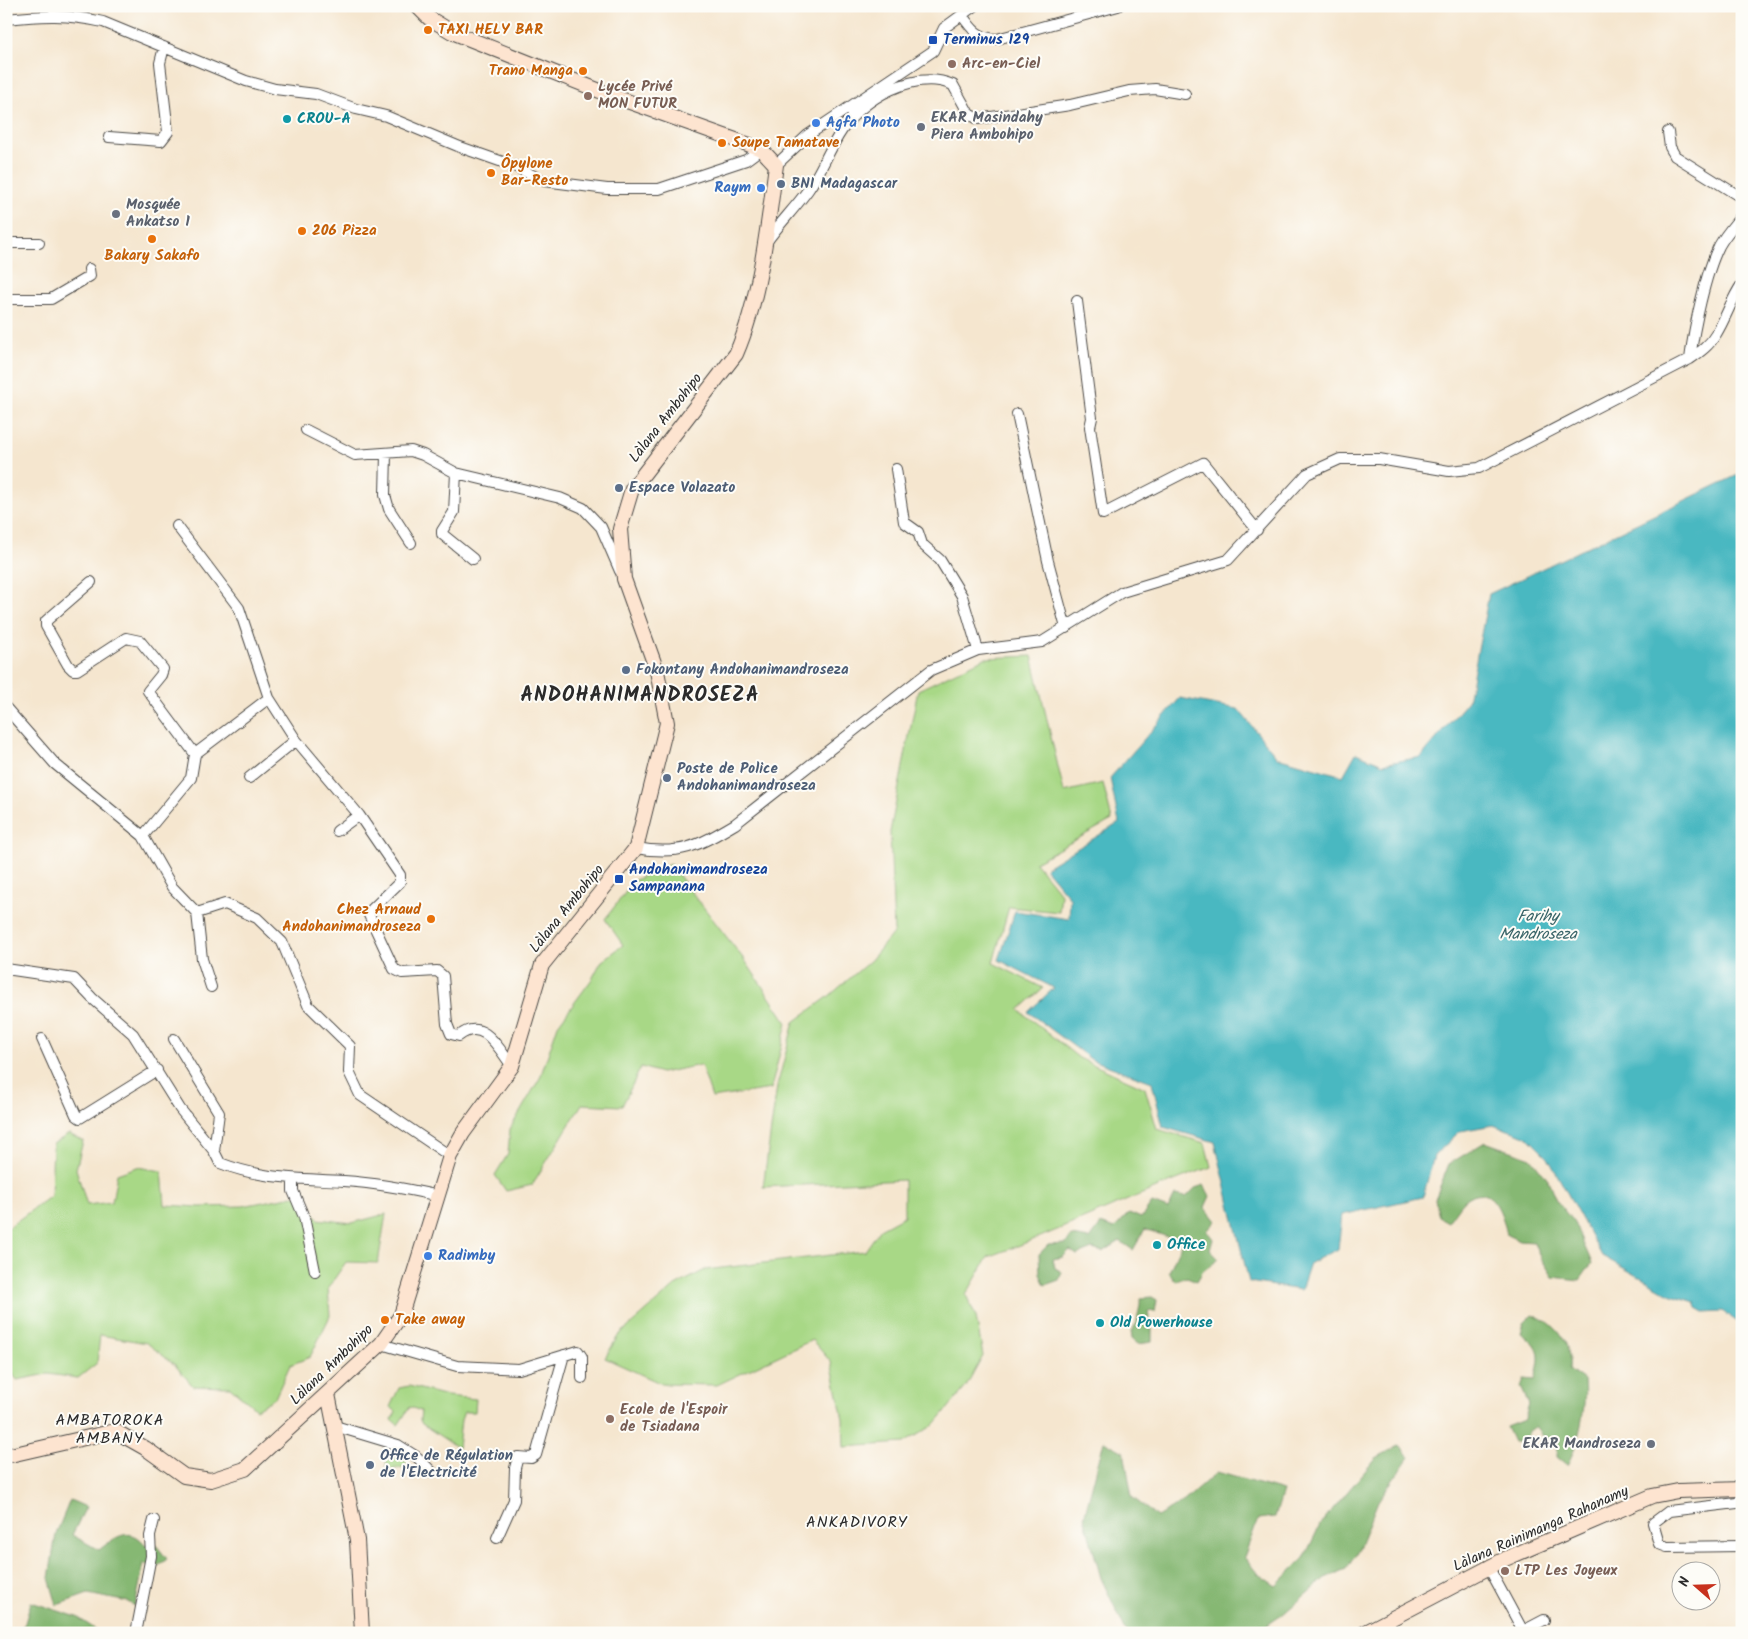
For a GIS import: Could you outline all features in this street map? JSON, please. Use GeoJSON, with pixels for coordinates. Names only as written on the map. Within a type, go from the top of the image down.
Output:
{"type":"FeatureCollection","features":[{"type":"Feature","properties":{"kind":"street"},"geometry":{"type":"LineString","coordinates":[[417,6],[429,18],[452,32],[610,94],[761,149],[776,165],[808,135],[933,51],[944,28],[974,6]]}},
{"type":"Feature","properties":{"kind":"street"},"geometry":{"type":"LineString","coordinates":[[962,15],[975,33],[985,39],[996,39],[1118,6]]}},
{"type":"Feature","properties":{"kind":"street"},"geometry":{"type":"LineString","coordinates":[[6,19],[49,14],[80,17],[103,22],[246,81],[274,90],[316,94],[356,109],[386,116],[460,147],[514,166],[544,181],[607,189],[659,189],[746,160],[761,149]]}},
{"type":"Feature","properties":{"kind":"street"},"geometry":{"type":"LineString","coordinates":[[109,137],[161,141],[165,138],[168,132],[160,63],[164,47]]}},
{"type":"Feature","properties":{"kind":"street"},"geometry":{"type":"LineString","coordinates":[[763,246],[808,190],[843,128],[873,100],[892,89],[908,83],[934,81],[952,85],[958,92],[969,114],[978,119],[1070,105],[1129,91],[1155,89],[1185,94]]}},
{"type":"Feature","properties":{"kind":"street"},"geometry":{"type":"LineString","coordinates":[[1668,132],[1670,147],[1675,156],[1742,198]]}},
{"type":"Feature","properties":{"kind":"street","name":"Làlana Ambohipo"},"geometry":{"type":"LineString","coordinates":[[6,1456],[115,1431],[145,1448],[184,1476],[211,1480],[245,1469],[381,1344],[401,1315],[450,1156],[463,1133],[512,1066],[542,965],[636,848],[667,723],[656,672],[624,579],[620,529],[632,489],[736,354],[746,331],[763,246],[776,165]]}},
{"type":"Feature","properties":{"kind":"street"},"geometry":{"type":"LineString","coordinates":[[1690,359],[1694,334],[1712,262],[1720,246],[1742,214]]}},
{"type":"Feature","properties":{"kind":"street"},"geometry":{"type":"LineString","coordinates":[[6,243],[40,243]]}},
{"type":"Feature","properties":{"kind":"street"},"geometry":{"type":"LineString","coordinates":[[6,299],[51,299],[90,276],[89,270]]}},
{"type":"Feature","properties":{"kind":"street"},"geometry":{"type":"LineString","coordinates":[[636,848],[659,852],[683,850],[708,840],[735,824],[931,670],[978,650],[1042,642],[1122,592],[1228,560],[1307,474],[1340,459],[1379,459],[1449,471],[1479,468],[1690,359],[1708,346],[1717,333],[1732,299],[1742,284]]}},
{"type":"Feature","properties":{"kind":"street"},"geometry":{"type":"LineString","coordinates":[[1076,301],[1092,418],[1090,427],[1103,514],[1203,463],[1257,530]]}},
{"type":"Feature","properties":{"kind":"street"},"geometry":{"type":"LineString","coordinates":[[1017,414],[1048,560],[1066,628]]}},
{"type":"Feature","properties":{"kind":"street"},"geometry":{"type":"LineString","coordinates":[[306,430],[355,454],[386,454],[412,451],[456,473],[560,498],[583,508],[601,527],[624,579]]}},
{"type":"Feature","properties":{"kind":"street"},"geometry":{"type":"LineString","coordinates":[[386,454],[386,495],[390,509],[411,543]]}},
{"type":"Feature","properties":{"kind":"street"},"geometry":{"type":"LineString","coordinates":[[896,468],[904,522],[918,532],[922,544],[940,560],[962,596],[978,650]]}},
{"type":"Feature","properties":{"kind":"street"},"geometry":{"type":"LineString","coordinates":[[456,473],[454,512],[442,534],[473,559]]}},
{"type":"Feature","properties":{"kind":"street"},"geometry":{"type":"LineString","coordinates":[[178,526],[239,608],[268,698],[296,740],[359,815],[400,874],[400,882],[370,911],[369,915],[394,969],[402,973],[437,971],[441,973],[443,976],[447,1024],[451,1034],[459,1036],[467,1029],[473,1028],[482,1031],[512,1066]]}},
{"type":"Feature","properties":{"kind":"street"},"geometry":{"type":"LineString","coordinates":[[91,582],[46,621],[46,626],[68,665],[72,670],[77,670],[126,638],[140,641],[163,669],[161,675],[148,691],[195,754]]}},
{"type":"Feature","properties":{"kind":"street"},"geometry":{"type":"LineString","coordinates":[[144,836],[190,778],[195,754],[268,698]]}},
{"type":"Feature","properties":{"kind":"street"},"geometry":{"type":"LineString","coordinates":[[6,708],[55,764],[144,836],[172,887],[197,913],[202,959],[211,987]]}},
{"type":"Feature","properties":{"kind":"street"},"geometry":{"type":"LineString","coordinates":[[249,778],[296,740]]}},
{"type":"Feature","properties":{"kind":"street"},"geometry":{"type":"LineString","coordinates":[[337,831],[359,815]]}},
{"type":"Feature","properties":{"kind":"street"},"geometry":{"type":"LineString","coordinates":[[197,913],[225,904],[257,918],[282,942],[308,1005],[350,1046],[349,1072],[360,1095],[450,1156]]}},
{"type":"Feature","properties":{"kind":"street"},"geometry":{"type":"LineString","coordinates":[[6,970],[74,979],[92,998],[133,1034],[180,1109],[214,1151],[220,1163],[245,1173],[293,1180],[381,1184],[439,1196]]}},
{"type":"Feature","properties":{"kind":"street"},"geometry":{"type":"LineString","coordinates":[[42,1039],[76,1115],[80,1118],[157,1070]]}},
{"type":"Feature","properties":{"kind":"street"},"geometry":{"type":"LineString","coordinates":[[174,1039],[219,1113],[214,1151]]}},
{"type":"Feature","properties":{"kind":"street"},"geometry":{"type":"LineString","coordinates":[[293,1180],[293,1191],[304,1217],[315,1271]]}},
{"type":"Feature","properties":{"kind":"street"},"geometry":{"type":"LineString","coordinates":[[381,1344],[457,1366],[519,1369],[578,1351],[580,1353],[582,1378]]}},
{"type":"Feature","properties":{"kind":"street"},"geometry":{"type":"LineString","coordinates":[[497,1538],[514,1500],[515,1468],[518,1457],[531,1458],[536,1456],[564,1355]]}},
{"type":"Feature","properties":{"kind":"street"},"geometry":{"type":"LineString","coordinates":[[328,1394],[357,1540],[362,1633]]}},
{"type":"Feature","properties":{"kind":"street"},"geometry":{"type":"LineString","coordinates":[[335,1426],[398,1445],[417,1457],[432,1472]]}},
{"type":"Feature","properties":{"kind":"street","name":"Làlana Rainimanga Rahanamy"},"geometry":{"type":"LineString","coordinates":[[1364,1633],[1489,1568],[1652,1496],[1678,1491],[1742,1490]]}},
{"type":"Feature","properties":{"kind":"street"},"geometry":{"type":"LineString","coordinates":[[1742,1499],[1736,1503],[1669,1511],[1653,1522],[1658,1544],[1667,1547],[1742,1546]]}},
{"type":"Feature","properties":{"kind":"street"},"geometry":{"type":"LineString","coordinates":[[136,1633],[151,1556],[150,1536],[154,1520]]}},
{"type":"Feature","properties":{"kind":"street"},"geometry":{"type":"LineString","coordinates":[[1489,1568],[1523,1631],[1544,1620]]}},
{"type":"Feature","properties":{"kind":"green space"},"geometry":{"type":"Polygon","coordinates":[[[1032,656],[1064,792],[1103,783],[1112,820],[1035,862],[1061,894],[1059,912],[1009,907],[993,963],[1043,988],[1019,1010],[1079,1058],[1145,1088],[1157,1129],[1205,1143],[1211,1167],[988,1257],[966,1295],[976,1317],[983,1356],[966,1387],[934,1425],[904,1443],[844,1447],[843,1419],[831,1362],[812,1340],[717,1385],[662,1384],[605,1358],[618,1336],[675,1286],[705,1270],[865,1251],[880,1229],[904,1216],[904,1180],[763,1187],[777,1086],[794,1022],[828,997],[871,960],[894,932],[890,832],[918,690],[985,658],[1032,656]]]}},
{"type":"Feature","properties":{"kind":"green space"},"geometry":{"type":"Polygon","coordinates":[[[670,864],[746,962],[787,1023],[771,1089],[712,1098],[701,1065],[661,1073],[641,1067],[622,1106],[582,1104],[532,1185],[506,1191],[495,1175],[508,1154],[510,1129],[540,1078],[558,1025],[592,979],[601,962],[623,945],[605,919],[635,880],[670,864]]]}},
{"type":"Feature","properties":{"kind":"green space"},"geometry":{"type":"Polygon","coordinates":[[[69,1134],[83,1141],[76,1169],[87,1205],[112,1202],[117,1174],[137,1167],[162,1171],[165,1205],[200,1207],[243,1206],[298,1195],[318,1219],[352,1223],[386,1214],[378,1263],[346,1262],[328,1288],[330,1316],[310,1357],[290,1365],[275,1398],[256,1409],[230,1387],[193,1386],[175,1365],[147,1343],[100,1335],[97,1363],[78,1378],[48,1374],[17,1380],[6,1365],[6,1229],[51,1196],[53,1144],[69,1134]]]}},
{"type":"Feature","properties":{"kind":"green space"},"geometry":{"type":"Polygon","coordinates":[[[1485,1142],[1531,1158],[1548,1180],[1556,1200],[1574,1223],[1592,1263],[1580,1280],[1553,1277],[1539,1255],[1534,1242],[1520,1241],[1507,1235],[1496,1204],[1485,1194],[1478,1194],[1466,1199],[1448,1222],[1439,1217],[1435,1199],[1449,1164],[1485,1142]]]}},
{"type":"Feature","properties":{"kind":"green space"},"geometry":{"type":"Polygon","coordinates":[[[1204,1185],[1210,1196],[1205,1207],[1216,1221],[1207,1231],[1213,1239],[1210,1250],[1219,1259],[1203,1271],[1197,1281],[1187,1277],[1176,1281],[1169,1272],[1182,1242],[1145,1229],[1133,1250],[1120,1241],[1103,1252],[1092,1249],[1077,1255],[1070,1250],[1063,1257],[1053,1259],[1055,1268],[1062,1272],[1059,1280],[1045,1285],[1040,1274],[1039,1254],[1048,1245],[1066,1244],[1071,1236],[1090,1239],[1101,1224],[1114,1229],[1129,1213],[1141,1218],[1152,1203],[1168,1209],[1175,1195],[1186,1197],[1195,1188],[1204,1185]]]}},
{"type":"Feature","properties":{"kind":"green space"},"geometry":{"type":"Polygon","coordinates":[[[1152,1297],[1157,1300],[1155,1312],[1148,1311],[1149,1318],[1144,1324],[1152,1329],[1152,1342],[1138,1344],[1132,1339],[1131,1331],[1137,1323],[1140,1298],[1152,1297]]]}},
{"type":"Feature","properties":{"kind":"green space"},"geometry":{"type":"Polygon","coordinates":[[[1533,1314],[1549,1323],[1561,1335],[1568,1351],[1569,1370],[1584,1381],[1585,1391],[1581,1424],[1567,1465],[1557,1457],[1558,1442],[1542,1436],[1535,1427],[1529,1431],[1525,1442],[1513,1442],[1506,1427],[1524,1420],[1529,1404],[1521,1387],[1524,1379],[1535,1380],[1539,1358],[1537,1348],[1521,1333],[1524,1323],[1533,1314]]]}},
{"type":"Feature","properties":{"kind":"green space"},"geometry":{"type":"Polygon","coordinates":[[[409,1386],[447,1396],[476,1399],[475,1412],[464,1412],[461,1420],[458,1448],[422,1424],[420,1420],[421,1411],[410,1407],[398,1425],[392,1420],[396,1411],[390,1407],[399,1388],[409,1386]]]}},
{"type":"Feature","properties":{"kind":"green space"},"geometry":{"type":"Polygon","coordinates":[[[1104,1441],[1124,1452],[1132,1497],[1157,1517],[1184,1501],[1217,1472],[1283,1491],[1275,1517],[1258,1519],[1244,1557],[1258,1574],[1276,1586],[1304,1558],[1321,1523],[1376,1458],[1400,1445],[1409,1457],[1378,1501],[1359,1548],[1347,1569],[1325,1578],[1282,1615],[1255,1633],[1127,1633],[1101,1578],[1084,1517],[1104,1441]]]}},
{"type":"Feature","properties":{"kind":"green space"},"geometry":{"type":"Polygon","coordinates":[[[387,1449],[402,1456],[408,1466],[386,1471],[387,1449]]]}},
{"type":"Feature","properties":{"kind":"green space"},"geometry":{"type":"Polygon","coordinates":[[[70,1500],[86,1507],[72,1535],[99,1550],[111,1541],[128,1534],[140,1539],[146,1546],[156,1545],[167,1559],[154,1569],[144,1563],[135,1606],[128,1602],[88,1594],[57,1605],[49,1578],[56,1534],[70,1500]]]}},
{"type":"Feature","properties":{"kind":"green space"},"geometry":{"type":"Polygon","coordinates":[[[31,1602],[77,1617],[101,1633],[18,1633],[25,1623],[31,1602]]]}},
{"type":"Feature","properties":{"kind":"water","name":"Farihy Mandroseza"},"geometry":{"type":"Polygon","coordinates":[[[1742,473],[1742,1325],[1722,1311],[1704,1312],[1697,1308],[1695,1302],[1672,1295],[1602,1256],[1548,1158],[1526,1136],[1493,1125],[1460,1131],[1434,1156],[1423,1197],[1342,1215],[1338,1249],[1310,1263],[1301,1290],[1249,1282],[1215,1142],[1163,1127],[1152,1082],[1092,1060],[1028,1012],[1054,988],[999,960],[1015,911],[1069,919],[1070,898],[1045,868],[1119,823],[1110,778],[1180,698],[1238,709],[1277,757],[1343,776],[1356,753],[1383,764],[1421,757],[1468,701],[1489,594],[1742,473]]]}},
{"type":"Feature","properties":{"kind":"place","name":"TAXI HELY BAR"},"geometry":{"type":"Point","coordinates":[428,30]}},
{"type":"Feature","properties":{"kind":"place","name":"Terminus 129"},"geometry":{"type":"Point","coordinates":[933,40]}},
{"type":"Feature","properties":{"kind":"place","name":"Arc-en-Ciel"},"geometry":{"type":"Point","coordinates":[952,64]}},
{"type":"Feature","properties":{"kind":"place","name":"Trano Manga"},"geometry":{"type":"Point","coordinates":[583,71]}},
{"type":"Feature","properties":{"kind":"place","name":"Lycée Privé MON FUTUR"},"geometry":{"type":"Point","coordinates":[588,96]}},
{"type":"Feature","properties":{"kind":"place","name":"CROU-A"},"geometry":{"type":"Point","coordinates":[287,119]}},
{"type":"Feature","properties":{"kind":"place","name":"Agfa Photo"},"geometry":{"type":"Point","coordinates":[816,123]}},
{"type":"Feature","properties":{"kind":"place","name":"EKAR Masindahy Piera Ambohipo"},"geometry":{"type":"Point","coordinates":[921,127]}},
{"type":"Feature","properties":{"kind":"place","name":"Soupe Tamatave"},"geometry":{"type":"Point","coordinates":[722,143]}},
{"type":"Feature","properties":{"kind":"place","name":"Ôpylone Bar-Resto"},"geometry":{"type":"Point","coordinates":[491,173]}},
{"type":"Feature","properties":{"kind":"place","name":"BNI Madagascar"},"geometry":{"type":"Point","coordinates":[781,184]}},
{"type":"Feature","properties":{"kind":"place","name":"Raym"},"geometry":{"type":"Point","coordinates":[761,188]}},
{"type":"Feature","properties":{"kind":"place","name":"Mosquée Ankatso 1"},"geometry":{"type":"Point","coordinates":[116,214]}},
{"type":"Feature","properties":{"kind":"place","name":"206 Pizza"},"geometry":{"type":"Point","coordinates":[302,231]}},
{"type":"Feature","properties":{"kind":"place","name":"Bakary Sakafo"},"geometry":{"type":"Point","coordinates":[152,239]}},
{"type":"Feature","properties":{"kind":"place","name":"Espace Volazato"},"geometry":{"type":"Point","coordinates":[619,488]}},
{"type":"Feature","properties":{"kind":"place","name":"Fokontany Andohanimandroseza"},"geometry":{"type":"Point","coordinates":[626,670]}},
{"type":"Feature","properties":{"kind":"place","name":"Poste de Police Andohanimandroseza"},"geometry":{"type":"Point","coordinates":[667,778]}},
{"type":"Feature","properties":{"kind":"place","name":"Andohanimandroseza Sampanana"},"geometry":{"type":"Point","coordinates":[619,879]}},
{"type":"Feature","properties":{"kind":"place","name":"Chez Arnaud Andohanimandroseza"},"geometry":{"type":"Point","coordinates":[431,919]}},
{"type":"Feature","properties":{"kind":"place","name":"Office"},"geometry":{"type":"Point","coordinates":[1157,1245]}},
{"type":"Feature","properties":{"kind":"place","name":"Radimby"},"geometry":{"type":"Point","coordinates":[428,1256]}},
{"type":"Feature","properties":{"kind":"place","name":"Take away"},"geometry":{"type":"Point","coordinates":[385,1320]}},
{"type":"Feature","properties":{"kind":"place","name":"Old Powerhouse"},"geometry":{"type":"Point","coordinates":[1100,1323]}},
{"type":"Feature","properties":{"kind":"place","name":"Ecole de l'Espoir de Tsiadana"},"geometry":{"type":"Point","coordinates":[610,1419]}},
{"type":"Feature","properties":{"kind":"place","name":"EKAR Mandroseza"},"geometry":{"type":"Point","coordinates":[1651,1444]}},
{"type":"Feature","properties":{"kind":"place","name":"Office de Régulation de l'Electricité"},"geometry":{"type":"Point","coordinates":[370,1465]}},
{"type":"Feature","properties":{"kind":"place","name":"LTP Les Joyeux"},"geometry":{"type":"Point","coordinates":[1505,1571]}},
{"type":"Feature","properties":{"kind":"district","name":"ANDOHANIMANDROSEZA"},"geometry":{"type":"Point","coordinates":[640,696]}},
{"type":"Feature","properties":{"kind":"district","name":"AMBATOROKA AMBANY"},"geometry":{"type":"Point","coordinates":[110,1429]}},
{"type":"Feature","properties":{"kind":"district","name":"ANKADIVORY"},"geometry":{"type":"Point","coordinates":[857,1522]}}]}
